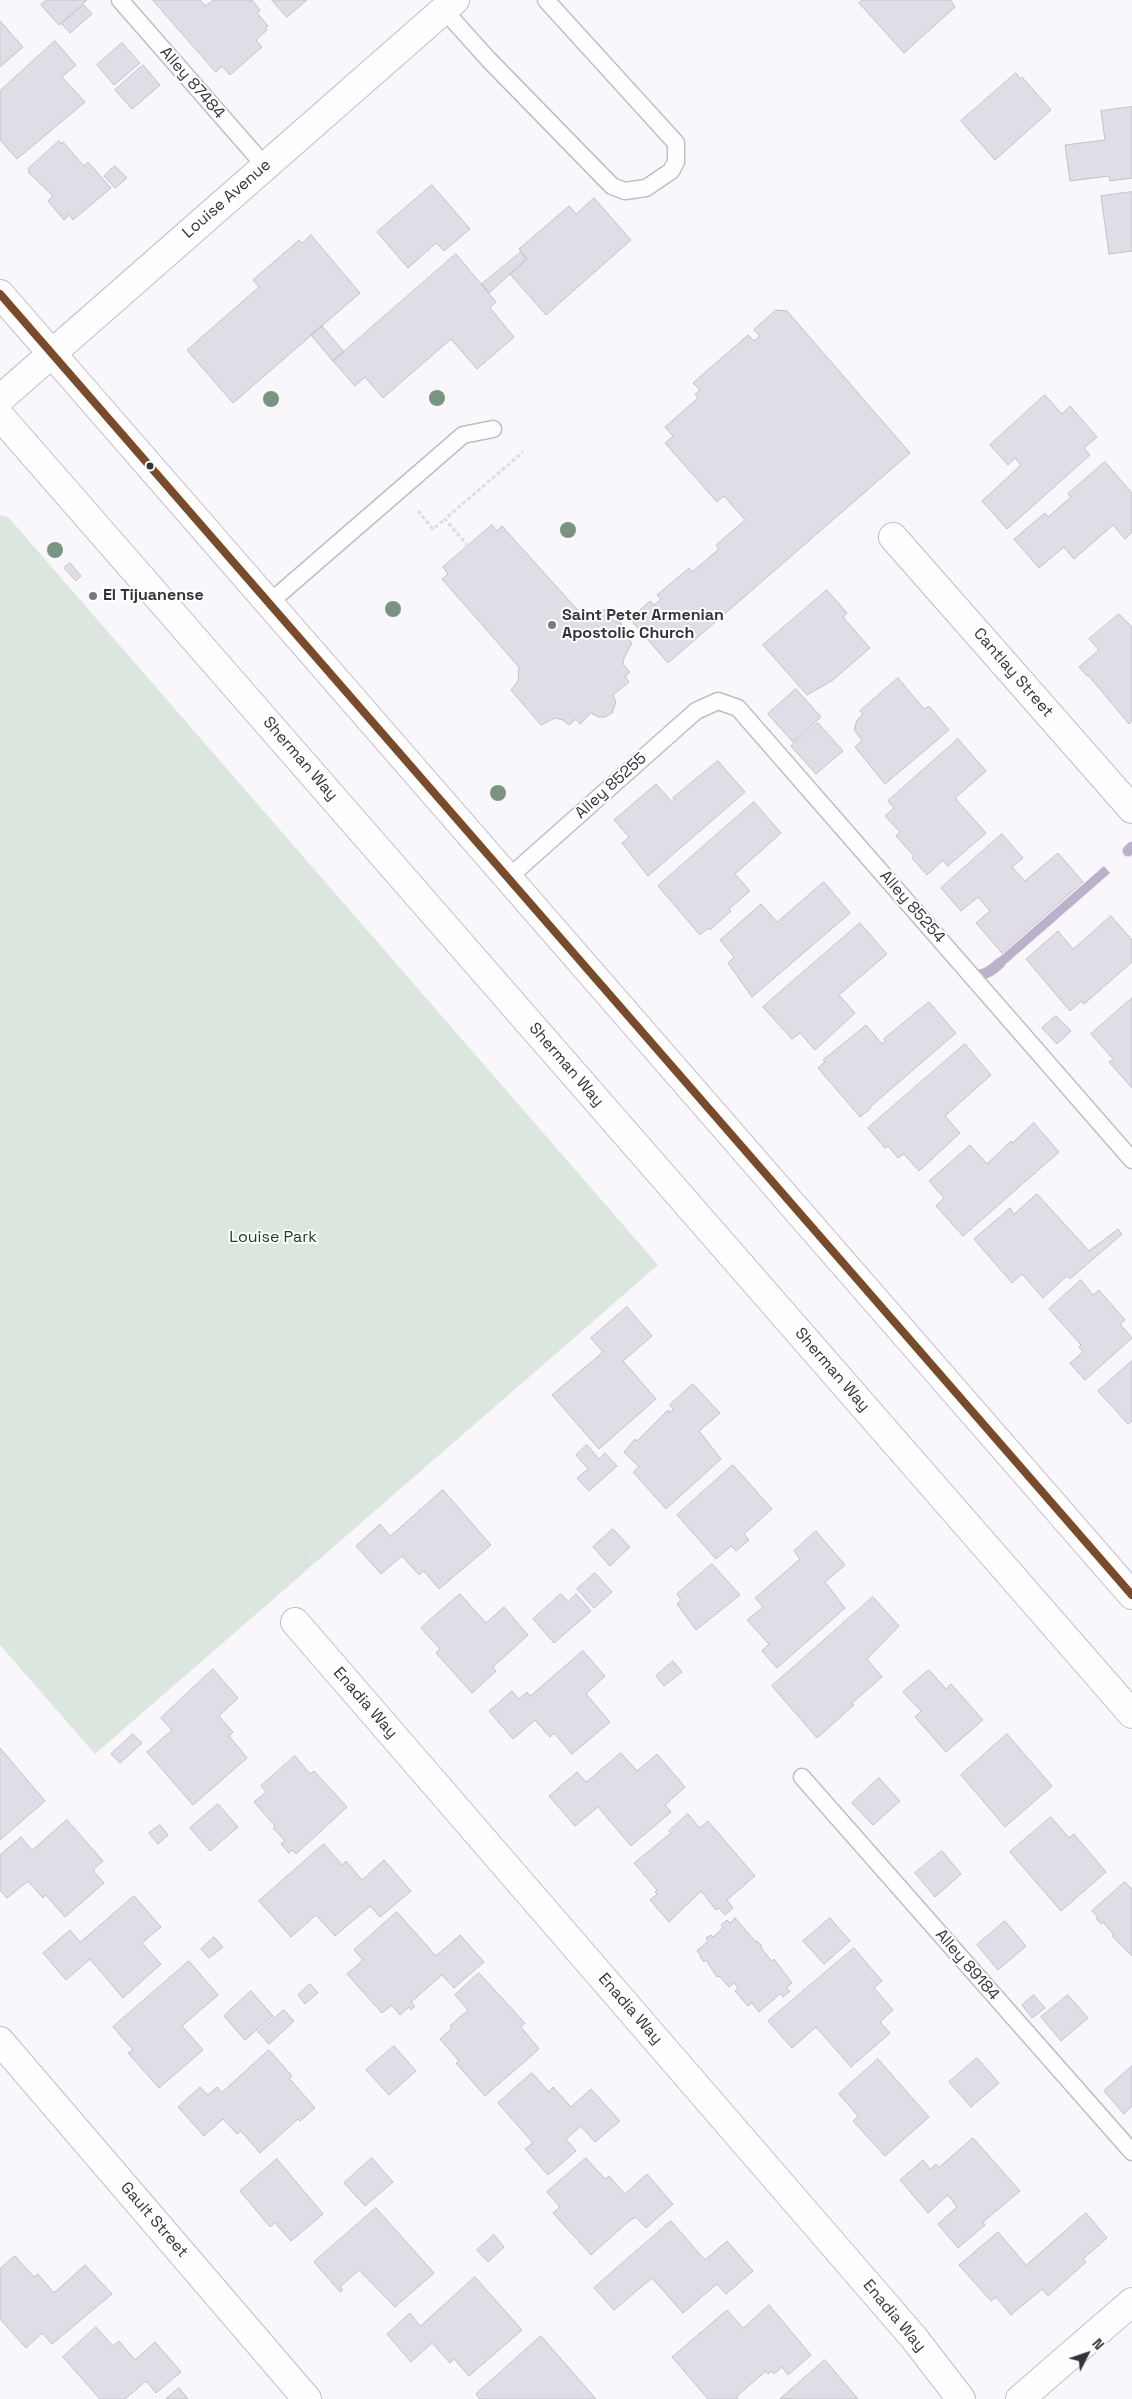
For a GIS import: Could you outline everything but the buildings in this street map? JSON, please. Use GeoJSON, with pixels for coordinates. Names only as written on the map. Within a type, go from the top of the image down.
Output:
{"type":"FeatureCollection","features":[{"type":"Feature","properties":{"kind":"main road","name":"Louise Avenue"},"geometry":{"type":"LineString","coordinates":[[0,399],[450,5]]}},
{"type":"Feature","properties":{"kind":"main road"},"geometry":{"type":"LineString","coordinates":[[0,294],[1132,1595]]}},
{"type":"Feature","properties":{"kind":"main road","name":"Sherman Way"},"geometry":{"type":"LineString","coordinates":[[0,416],[1132,1714]]}},
{"type":"Feature","properties":{"kind":"main road","name":"Cantlay Street"},"geometry":{"type":"LineString","coordinates":[[893,537],[1132,809]]}},
{"type":"Feature","properties":{"kind":"main road","name":"Enadia Way"},"geometry":{"type":"LineString","coordinates":[[295,1622],[914,2338],[961,2399]]}},
{"type":"Feature","properties":{"kind":"main road","name":"Gault Street"},"geometry":{"type":"LineString","coordinates":[[0,2041],[307,2399]]}},
{"type":"Feature","properties":{"kind":"main road"},"geometry":{"type":"LineString","coordinates":[[1020,2399],[1132,2302]]}},
{"type":"Feature","properties":{"kind":"lane","name":"Alley 87484"},"geometry":{"type":"LineString","coordinates":[[120,0],[265,166]]}},
{"type":"Feature","properties":{"kind":"lane"},"geometry":{"type":"LineString","coordinates":[[450,5],[489,60],[612,186],[625,191],[646,188],[671,171],[676,162],[676,143],[546,0]]}},
{"type":"Feature","properties":{"kind":"lane"},"geometry":{"type":"LineString","coordinates":[[269,603],[463,434],[493,429]]}},
{"type":"Feature","properties":{"kind":"lane","name":"Alley 85255"},"geometry":{"type":"LineString","coordinates":[[508,878],[696,711],[718,701]]}},
{"type":"Feature","properties":{"kind":"lane","name":"Alley 85254"},"geometry":{"type":"LineString","coordinates":[[718,701],[738,708],[1132,1160]]}},
{"type":"Feature","properties":{"kind":"lane","name":"Alley 89184"},"geometry":{"type":"LineString","coordinates":[[802,1777],[1132,2152]]}},
{"type":"Feature","properties":{"kind":"path"},"geometry":{"type":"LineString","coordinates":[[400,490],[433,529],[523,452]]}},
{"type":"Feature","properties":{"kind":"path"},"geometry":{"type":"LineString","coordinates":[[445,519],[468,546]]}},
{"type":"Feature","properties":{"kind":"path"},"geometry":{"type":"LineString","coordinates":[[305,1551],[304,1561],[308,1569]]}},
{"type":"Feature","properties":{"kind":"green space","name":"Louise Park"},"geometry":{"type":"Polygon","coordinates":[[[0,515],[9,518],[658,1265],[95,1754],[0,1645],[0,515]]]}},
{"type":"Feature","properties":{"kind":"shaded area"},"geometry":{"type":"Polygon","coordinates":[[[1104,866],[1110,873],[992,976],[986,969],[1104,866]]]}},
{"type":"Feature","properties":{"kind":"waterway"},"geometry":{"type":"LineString","coordinates":[[1128,851],[1132,847]]}},
{"type":"Feature","properties":{"kind":"waterway"},"geometry":{"type":"LineString","coordinates":[[968,976],[986,973],[1000,963]]}},
{"type":"Feature","properties":{"kind":"transit line"},"geometry":{"type":"LineString","coordinates":[[0,294],[1132,1595]]}},
{"type":"Feature","properties":{"kind":"place","name":"El Tijuanense"},"geometry":{"type":"Point","coordinates":[93,596]}},
{"type":"Feature","properties":{"kind":"place","name":"Saint Peter Armenian Apostolic Church"},"geometry":{"type":"Point","coordinates":[552,625]}}]}
